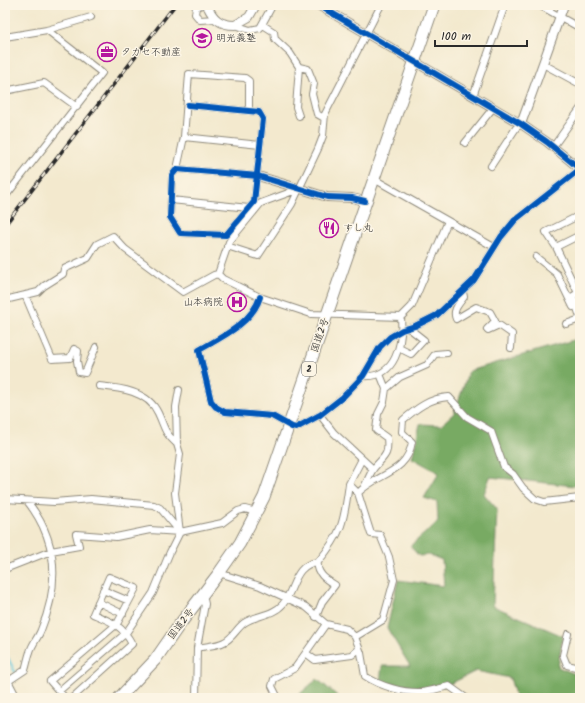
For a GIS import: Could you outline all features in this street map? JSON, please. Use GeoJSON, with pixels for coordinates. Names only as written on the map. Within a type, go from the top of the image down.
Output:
{"type":"FeatureCollection","features":[{"type":"Feature","properties":{"kind":"highway","name":"国道2号"},"geometry":{"type":"LineString","coordinates":[[119,698],[155,660],[219,573],[240,543],[264,497],[413,62],[434,5]]}},
{"type":"Feature","properties":{"kind":"street"},"geometry":{"type":"LineString","coordinates":[[202,5],[196,7],[195,14],[200,20],[215,19]]}},
{"type":"Feature","properties":{"kind":"street"},"geometry":{"type":"LineString","coordinates":[[207,5],[215,19],[220,23],[250,30],[260,28],[272,6]]}},
{"type":"Feature","properties":{"kind":"street"},"geometry":{"type":"LineString","coordinates":[[235,26],[249,17],[256,5]]}},
{"type":"Feature","properties":{"kind":"street"},"geometry":{"type":"LineString","coordinates":[[227,246],[258,256],[292,204],[323,136],[324,118],[381,5]]}},
{"type":"Feature","properties":{"kind":"street"},"geometry":{"type":"LineString","coordinates":[[473,96],[505,5]]}},
{"type":"Feature","properties":{"kind":"street"},"geometry":{"type":"LineString","coordinates":[[539,5],[580,28]]}},
{"type":"Feature","properties":{"kind":"street"},"geometry":{"type":"LineString","coordinates":[[491,166],[516,128],[522,124],[564,5]]}},
{"type":"Feature","properties":{"kind":"street"},"geometry":{"type":"LineString","coordinates":[[260,297],[258,305],[233,331],[200,350],[211,401],[216,408],[225,412],[272,416],[289,427],[296,428],[320,415],[343,397],[363,376],[380,348],[390,337],[402,330],[415,326],[437,315],[463,292],[483,269],[494,247],[515,220],[580,169],[522,124],[366,34],[324,6]]}},
{"type":"Feature","properties":{"kind":"street"},"geometry":{"type":"LineString","coordinates":[[5,37],[47,30],[91,17]]}},
{"type":"Feature","properties":{"kind":"street"},"geometry":{"type":"LineString","coordinates":[[263,24],[274,32],[275,39],[290,53],[299,67],[296,107],[299,116]]}},
{"type":"Feature","properties":{"kind":"street"},"geometry":{"type":"LineString","coordinates":[[6,193],[102,73],[47,30]]}},
{"type":"Feature","properties":{"kind":"street"},"geometry":{"type":"LineString","coordinates":[[543,64],[580,84]]}},
{"type":"Feature","properties":{"kind":"street"},"geometry":{"type":"LineString","coordinates":[[299,67],[308,69],[314,84],[312,94],[317,114],[324,118]]}},
{"type":"Feature","properties":{"kind":"street"},"geometry":{"type":"LineString","coordinates":[[188,105],[249,110],[259,112],[262,119],[258,176],[254,202],[226,235],[180,233],[170,217],[172,175],[177,169],[184,137],[188,105],[189,74],[246,78],[249,81],[249,110]]}},
{"type":"Feature","properties":{"kind":"street"},"geometry":{"type":"LineString","coordinates":[[5,91],[44,83],[77,106]]}},
{"type":"Feature","properties":{"kind":"street"},"geometry":{"type":"LineString","coordinates":[[298,95],[312,94]]}},
{"type":"Feature","properties":{"kind":"street"},"geometry":{"type":"LineString","coordinates":[[466,143],[493,108]]}},
{"type":"Feature","properties":{"kind":"street"},"geometry":{"type":"LineString","coordinates":[[553,147],[580,109]]}},
{"type":"Feature","properties":{"kind":"street"},"geometry":{"type":"LineString","coordinates":[[184,137],[260,145]]}},
{"type":"Feature","properties":{"kind":"street"},"geometry":{"type":"LineString","coordinates":[[177,169],[258,176],[327,197],[352,198],[365,201]]}},
{"type":"Feature","properties":{"kind":"street"},"geometry":{"type":"LineString","coordinates":[[374,179],[494,247]]}},
{"type":"Feature","properties":{"kind":"street"},"geometry":{"type":"LineString","coordinates":[[5,300],[38,292],[44,286],[63,274],[64,270],[88,258],[97,244],[113,236],[126,249],[183,292],[218,274],[227,246],[261,203],[300,189]]}},
{"type":"Feature","properties":{"kind":"street"},"geometry":{"type":"LineString","coordinates":[[171,200],[249,208]]}},
{"type":"Feature","properties":{"kind":"street"},"geometry":{"type":"LineString","coordinates":[[579,318],[573,296],[578,293],[556,247],[546,232],[580,215]]}},
{"type":"Feature","properties":{"kind":"street"},"geometry":{"type":"LineString","coordinates":[[363,376],[380,374],[391,365],[399,348],[402,330],[401,317],[412,306],[448,221]]}},
{"type":"Feature","properties":{"kind":"street"},"geometry":{"type":"LineString","coordinates":[[556,247],[580,235]]}},
{"type":"Feature","properties":{"kind":"street"},"geometry":{"type":"LineString","coordinates":[[536,257],[540,262],[557,274],[579,318]]}},
{"type":"Feature","properties":{"kind":"street"},"geometry":{"type":"LineString","coordinates":[[557,274],[567,268]]}},
{"type":"Feature","properties":{"kind":"street"},"geometry":{"type":"LineString","coordinates":[[218,274],[223,279],[260,297],[311,314],[327,316],[401,317]]}},
{"type":"Feature","properties":{"kind":"street"},"geometry":{"type":"LineString","coordinates":[[463,292],[464,297],[455,309],[454,314],[456,319],[476,307],[490,312],[494,320],[487,329],[488,330],[499,325],[512,334],[511,348]]}},
{"type":"Feature","properties":{"kind":"street"},"geometry":{"type":"LineString","coordinates":[[25,295],[52,359],[70,358],[74,349],[78,351],[77,361],[79,372],[85,373],[96,347]]}},
{"type":"Feature","properties":{"kind":"street"},"geometry":{"type":"LineString","coordinates":[[566,324],[579,318]]}},
{"type":"Feature","properties":{"kind":"street"},"geometry":{"type":"LineString","coordinates":[[399,348],[411,354],[424,340],[410,329],[402,330]]}},
{"type":"Feature","properties":{"kind":"street"},"geometry":{"type":"LineString","coordinates":[[386,389],[400,377],[427,365],[435,354],[447,353]]}},
{"type":"Feature","properties":{"kind":"street"},"geometry":{"type":"LineString","coordinates":[[358,493],[365,485],[373,469],[385,457],[388,449],[387,438],[376,430],[378,414],[384,402],[386,389],[380,374]]}},
{"type":"Feature","properties":{"kind":"street"},"geometry":{"type":"LineString","coordinates":[[99,386],[129,389],[152,404],[158,413],[165,433],[177,444]]}},
{"type":"Feature","properties":{"kind":"street"},"geometry":{"type":"LineString","coordinates":[[59,691],[126,633],[153,593],[180,532],[176,493],[180,454],[177,444],[176,407],[179,390]]}},
{"type":"Feature","properties":{"kind":"street"},"geometry":{"type":"LineString","coordinates":[[365,485],[403,464],[410,453],[412,442],[402,432],[404,420],[416,408],[427,402],[449,397],[467,417],[491,431],[504,467],[513,474],[523,488],[535,499],[544,502],[580,498]]}},
{"type":"Feature","properties":{"kind":"street"},"geometry":{"type":"LineString","coordinates":[[320,415],[334,433],[373,469]]}},
{"type":"Feature","properties":{"kind":"street"},"geometry":{"type":"LineString","coordinates":[[316,617],[322,602],[335,585],[320,574],[317,567],[318,562],[333,544],[341,528],[345,518],[349,484],[362,459]]}},
{"type":"Feature","properties":{"kind":"street"},"geometry":{"type":"LineString","coordinates":[[349,484],[358,493],[371,534],[380,535],[389,557],[394,580],[383,620],[355,636]]}},
{"type":"Feature","properties":{"kind":"street"},"geometry":{"type":"LineString","coordinates":[[5,499],[54,502],[91,499],[154,505],[160,508],[180,532]]}},
{"type":"Feature","properties":{"kind":"street"},"geometry":{"type":"LineString","coordinates":[[16,698],[7,684],[25,670],[30,651],[41,631],[49,606],[55,570],[51,551],[39,516],[26,501]]}},
{"type":"Feature","properties":{"kind":"street"},"geometry":{"type":"LineString","coordinates":[[5,569],[51,551],[79,546],[76,534],[116,536],[150,530],[180,532],[222,523],[230,519],[238,511],[245,509],[256,512]]}},
{"type":"Feature","properties":{"kind":"street"},"geometry":{"type":"LineString","coordinates":[[197,648],[225,642],[245,622],[271,613],[282,605],[297,575],[304,567],[318,562]]}},
{"type":"Feature","properties":{"kind":"street"},"geometry":{"type":"LineString","coordinates":[[219,573],[260,586],[306,607],[326,624],[347,629],[355,636],[365,676],[378,684],[408,691],[422,692],[449,686],[466,698]]}},
{"type":"Feature","properties":{"kind":"street"},"geometry":{"type":"LineString","coordinates":[[65,698],[50,681],[117,624],[136,588],[109,577],[92,614],[117,624],[126,633],[132,644],[72,698]]}},
{"type":"Feature","properties":{"kind":"street"},"geometry":{"type":"LineString","coordinates":[[104,590],[129,601]]}},
{"type":"Feature","properties":{"kind":"street"},"geometry":{"type":"LineString","coordinates":[[196,698],[197,648],[204,604],[203,595]]}},
{"type":"Feature","properties":{"kind":"street"},"geometry":{"type":"LineString","coordinates":[[98,602],[123,614]]}},
{"type":"Feature","properties":{"kind":"street"},"geometry":{"type":"LineString","coordinates":[[278,698],[272,686],[274,680],[295,668],[307,654],[326,624]]}},
{"type":"Feature","properties":{"kind":"street"},"geometry":{"type":"LineString","coordinates":[[568,634],[563,655],[568,665],[580,668]]}},
{"type":"Feature","properties":{"kind":"street"},"geometry":{"type":"LineString","coordinates":[[307,654],[315,660],[352,655],[359,649]]}},
{"type":"Feature","properties":{"kind":"green space"},"geometry":{"type":"Polygon","coordinates":[[[580,338],[580,481],[575,486],[490,477],[484,494],[497,509],[493,606],[563,636],[558,667],[580,676],[580,698],[516,698],[510,678],[476,671],[450,684],[422,692],[380,681],[382,666],[410,666],[387,628],[398,580],[444,586],[442,560],[429,555],[419,556],[410,546],[438,522],[437,502],[424,498],[439,473],[412,458],[420,424],[441,425],[454,413],[469,371],[580,338]]]}},
{"type":"Feature","properties":{"kind":"green space"},"geometry":{"type":"Polygon","coordinates":[[[317,679],[340,698],[295,698],[317,679]]]}},
{"type":"Feature","properties":{"kind":"waterway"},"geometry":{"type":"LineString","coordinates":[[5,652],[15,672]]}},
{"type":"Feature","properties":{"kind":"railway"},"geometry":{"type":"LineString","coordinates":[[5,225],[175,5]]}},
{"type":"Feature","properties":{"kind":"cycle path"},"geometry":{"type":"LineString","coordinates":[[260,297],[256,306],[243,322],[199,350],[211,401],[216,407],[225,412],[272,416],[296,428],[320,415],[343,397],[363,376],[380,347],[390,337],[402,330],[415,326],[437,315],[474,280],[501,237],[515,220],[580,169],[547,142],[521,124],[318,5]]}},
{"type":"Feature","properties":{"kind":"cycle path"},"geometry":{"type":"LineString","coordinates":[[188,105],[259,112],[263,119],[254,202],[226,235],[180,233],[170,217],[172,175],[177,169],[258,176],[327,197],[352,198],[365,201]]}},
{"type":"Feature","properties":{"kind":"place","name":"明光義塾"},"geometry":{"type":"Point","coordinates":[202,38]}},
{"type":"Feature","properties":{"kind":"place","name":"タカセ不動産"},"geometry":{"type":"Point","coordinates":[107,52]}},
{"type":"Feature","properties":{"kind":"place","name":"すし丸"},"geometry":{"type":"Point","coordinates":[329,228]}},
{"type":"Feature","properties":{"kind":"place","name":"山本病院"},"geometry":{"type":"Point","coordinates":[237,302]}}]}
